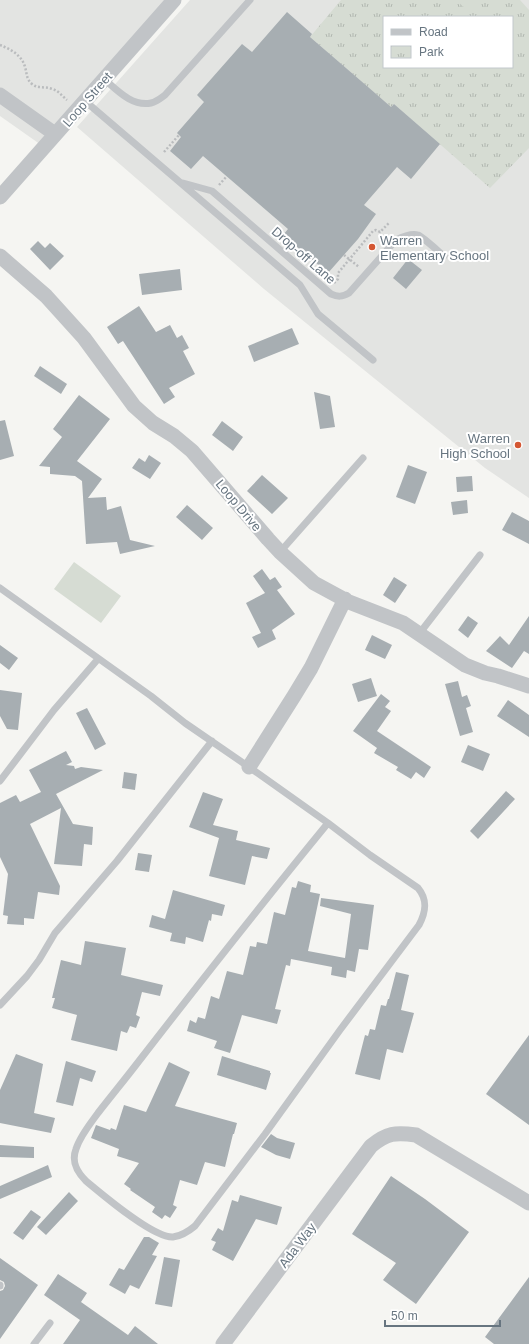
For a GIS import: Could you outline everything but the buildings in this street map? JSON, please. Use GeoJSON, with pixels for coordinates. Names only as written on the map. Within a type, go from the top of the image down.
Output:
{"type":"FeatureCollection","features":[{"type":"Feature","properties":{"kind":"street","name":"Loop Street"},"geometry":{"type":"LineString","coordinates":[[0,197],[174,0]]}},
{"type":"Feature","properties":{"kind":"street"},"geometry":{"type":"LineString","coordinates":[[0,94],[55,134]]}},
{"type":"Feature","properties":{"kind":"street","name":"Loop Drive"},"geometry":{"type":"LineString","coordinates":[[0,256],[46,296],[84,338],[134,406],[153,423],[174,436],[198,457],[280,552],[314,583],[345,599],[397,620],[464,665],[529,686]]}},
{"type":"Feature","properties":{"kind":"street"},"geometry":{"type":"LineString","coordinates":[[249,767],[298,691],[345,599]]}},
{"type":"Feature","properties":{"kind":"street","name":"Ada Way"},"geometry":{"type":"LineString","coordinates":[[222,1344],[371,1146],[382,1137],[406,1133],[416,1135],[529,1203]]}},
{"type":"Feature","properties":{"kind":"lane"},"geometry":{"type":"LineString","coordinates":[[104,79],[128,99],[140,104],[152,103],[165,95],[250,0]]}},
{"type":"Feature","properties":{"kind":"lane"},"geometry":{"type":"LineString","coordinates":[[84,101],[300,285],[318,314],[373,360]]}},
{"type":"Feature","properties":{"kind":"lane","name":"Drop-off Lane"},"geometry":{"type":"LineString","coordinates":[[181,183],[212,191],[331,294],[337,296],[344,296],[349,293],[396,240],[403,236],[418,236],[444,256]]}},
{"type":"Feature","properties":{"kind":"lane"},"geometry":{"type":"LineString","coordinates":[[280,552],[363,458]]}},
{"type":"Feature","properties":{"kind":"lane"},"geometry":{"type":"LineString","coordinates":[[419,634],[480,555]]}},
{"type":"Feature","properties":{"kind":"lane"},"geometry":{"type":"LineString","coordinates":[[0,588],[328,823],[370,855],[418,888],[422,894],[424,902],[425,909],[419,925],[340,1030],[265,1134],[200,1219],[188,1232],[181,1235],[173,1237],[156,1233],[86,1181],[79,1174],[74,1166],[75,1149],[86,1130],[114,1092],[204,976],[328,823]]}},
{"type":"Feature","properties":{"kind":"lane"},"geometry":{"type":"LineString","coordinates":[[0,781],[54,710],[98,658]]}},
{"type":"Feature","properties":{"kind":"lane"},"geometry":{"type":"LineString","coordinates":[[0,1005],[31,972],[55,933],[117,861],[212,741]]}},
{"type":"Feature","properties":{"kind":"lane"},"geometry":{"type":"LineString","coordinates":[[34,1344],[50,1323]]}},
{"type":"Feature","properties":{"kind":"path"},"geometry":{"type":"LineString","coordinates":[[0,45],[19,56],[24,62],[27,77],[31,83],[36,87],[54,89],[69,102]]}},
{"type":"Feature","properties":{"kind":"path"},"geometry":{"type":"LineString","coordinates":[[164,152],[179,135]]}},
{"type":"Feature","properties":{"kind":"path"},"geometry":{"type":"LineString","coordinates":[[218,187],[227,176]]}},
{"type":"Feature","properties":{"kind":"path"},"geometry":{"type":"LineString","coordinates":[[330,282],[336,281],[338,273],[373,231],[376,230],[380,232],[389,223]]}},
{"type":"Feature","properties":{"kind":"path"},"geometry":{"type":"LineString","coordinates":[[344,255],[361,269]]}},
{"type":"Feature","properties":{"kind":"shaded area"},"geometry":{"type":"Polygon","coordinates":[[[0,0],[174,0],[44,147],[0,116],[0,0]]]}},
{"type":"Feature","properties":{"kind":"shaded area","name":"Warren Elementary School"},"geometry":{"type":"Polygon","coordinates":[[[190,0],[529,0],[529,498],[485,468],[264,289],[77,127],[190,0]]]}},
{"type":"Feature","properties":{"kind":"green space"},"geometry":{"type":"Polygon","coordinates":[[[341,0],[520,0],[529,10],[529,148],[490,188],[394,104],[391,107],[310,37],[341,0]]]}},
{"type":"Feature","properties":{"kind":"green space"},"geometry":{"type":"Polygon","coordinates":[[[456,0],[479,0],[468,11],[456,0]]]}},
{"type":"Feature","properties":{"kind":"green space"},"geometry":{"type":"Polygon","coordinates":[[[74,562],[121,596],[101,623],[54,589],[74,562]]]}},
{"type":"Feature","properties":{"kind":"place","name":"Warren Elementary School"},"geometry":{"type":"Point","coordinates":[372,247]}},
{"type":"Feature","properties":{"kind":"place","name":"Warren High School"},"geometry":{"type":"Point","coordinates":[518,445]}}]}
